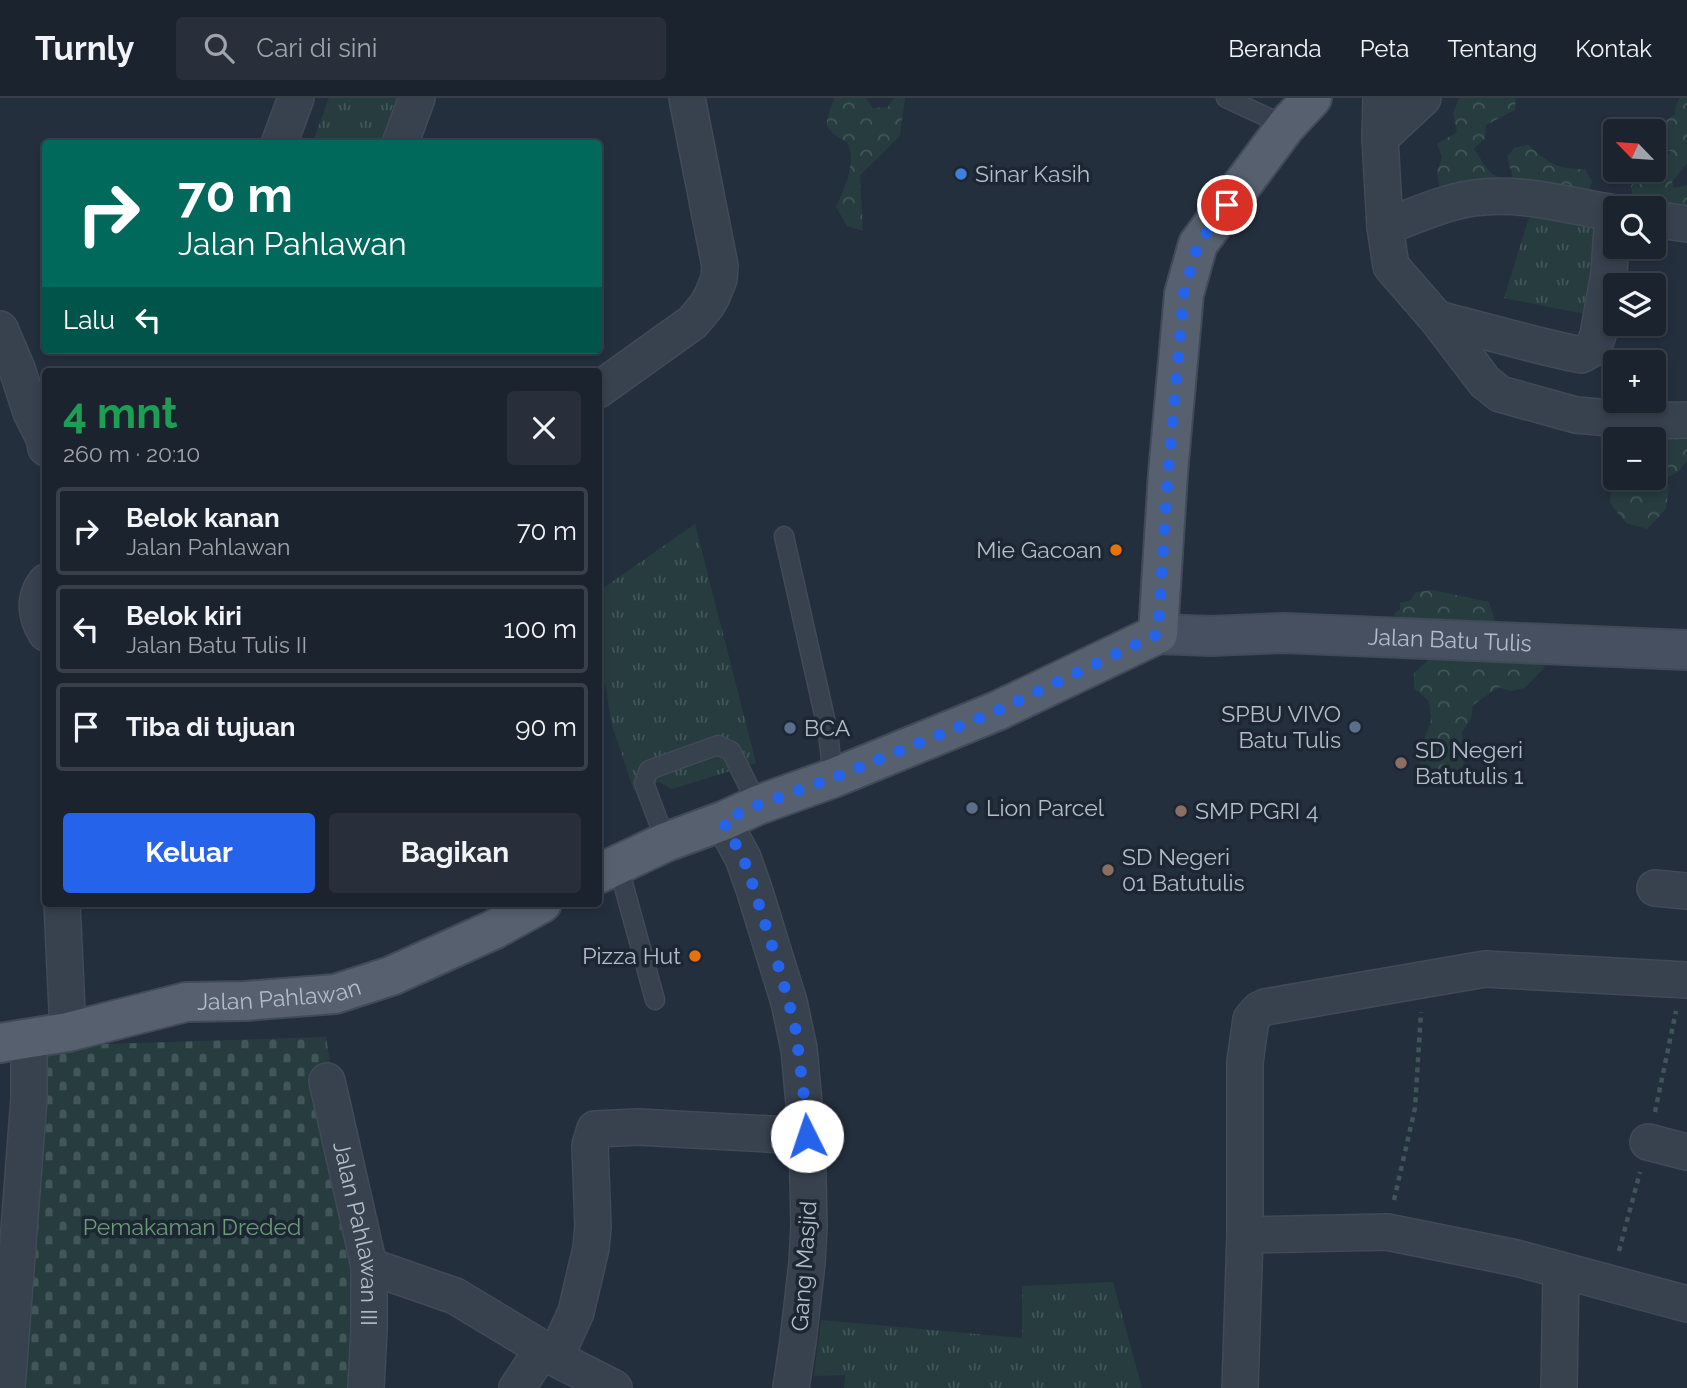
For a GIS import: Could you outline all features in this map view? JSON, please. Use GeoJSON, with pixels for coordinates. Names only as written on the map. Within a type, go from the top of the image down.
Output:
{"type":"FeatureCollection","features":[{"type":"Feature","properties":{"kind":"main road"},"geometry":{"type":"LineString","coordinates":[[608,870],[666,842],[997,711],[1158,634],[1168,473],[1184,293],[1198,244],[1286,126],[1312,98]]}},
{"type":"Feature","properties":{"kind":"main road","name":"Jalan Batu Tulis"},"geometry":{"type":"LineString","coordinates":[[1158,634],[1211,636],[1284,633],[1687,650]]}},
{"type":"Feature","properties":{"kind":"main road","name":"Jalan Pahlawan"},"geometry":{"type":"LineString","coordinates":[[14,1040],[68,1032],[186,1002],[245,1001],[335,994],[391,976],[493,930],[535,907]]}},
{"type":"Feature","properties":{"kind":"street"},"geometry":{"type":"LineString","coordinates":[[280,140],[296,98]]}},
{"type":"Feature","properties":{"kind":"street"},"geometry":{"type":"LineString","coordinates":[[401,140],[416,98]]}},
{"type":"Feature","properties":{"kind":"street"},"geometry":{"type":"LineString","coordinates":[[602,387],[693,322],[707,305],[719,279],[720,266],[687,98]]}},
{"type":"Feature","properties":{"kind":"street"},"geometry":{"type":"LineString","coordinates":[[1381,98],[1380,138],[1385,227],[1391,266],[1437,319],[1485,382],[1500,394],[1576,415],[1644,421],[1687,420]]}},
{"type":"Feature","properties":{"kind":"street"},"geometry":{"type":"LineString","coordinates":[[1380,138],[1423,98]]}},
{"type":"Feature","properties":{"kind":"street"},"geometry":{"type":"LineString","coordinates":[[1385,227],[1472,198],[1510,195],[1603,211]]}},
{"type":"Feature","properties":{"kind":"street"},"geometry":{"type":"LineString","coordinates":[[1666,221],[1687,224]]}},
{"type":"Feature","properties":{"kind":"street"},"geometry":{"type":"LineString","coordinates":[[1437,319],[1581,355],[1593,348],[1598,335],[1610,259]]}},
{"type":"Feature","properties":{"kind":"street"},"geometry":{"type":"LineString","coordinates":[[0,328],[18,369],[31,412],[42,434]]}},
{"type":"Feature","properties":{"kind":"street"},"geometry":{"type":"LineString","coordinates":[[42,586],[37,601],[38,618],[42,626]]}},
{"type":"Feature","properties":{"kind":"street","name":"Gang Masjid"},"geometry":{"type":"LineString","coordinates":[[723,821],[743,858],[768,931],[789,1002],[799,1049],[809,1190],[807,1263],[791,1388]]}},
{"type":"Feature","properties":{"kind":"street"},"geometry":{"type":"LineString","coordinates":[[62,907],[68,1032]]}},
{"type":"Feature","properties":{"kind":"street"},"geometry":{"type":"LineString","coordinates":[[1240,1388],[1245,1235],[1245,1062],[1249,1027],[1254,1014],[1265,1007],[1485,969],[1687,980]]}},
{"type":"Feature","properties":{"kind":"street"},"geometry":{"type":"LineString","coordinates":[[7,1388],[9,1252],[29,1098],[14,1040]]}},
{"type":"Feature","properties":{"kind":"street","name":"Jalan Pahlawan III"},"geometry":{"type":"LineString","coordinates":[[327,1081],[369,1266],[366,1388]]}},
{"type":"Feature","properties":{"kind":"street"},"geometry":{"type":"LineString","coordinates":[[517,1388],[549,1354],[576,1312],[591,1248],[593,1227],[590,1145],[595,1129],[649,1128],[807,1136]]}},
{"type":"Feature","properties":{"kind":"street"},"geometry":{"type":"LineString","coordinates":[[1648,1142],[1687,1152]]}},
{"type":"Feature","properties":{"kind":"street"},"geometry":{"type":"LineString","coordinates":[[1245,1235],[1387,1232],[1516,1258],[1687,1304]]}},
{"type":"Feature","properties":{"kind":"street"},"geometry":{"type":"LineString","coordinates":[[369,1266],[455,1296],[608,1387]]}},
{"type":"Feature","properties":{"kind":"street"},"geometry":{"type":"LineString","coordinates":[[1559,1388],[1561,1271]]}},
{"type":"Feature","properties":{"kind":"lane"},"geometry":{"type":"LineString","coordinates":[[1226,98],[1286,126]]}},
{"type":"Feature","properties":{"kind":"lane"},"geometry":{"type":"LineString","coordinates":[[784,536],[828,732],[833,778]]}},
{"type":"Feature","properties":{"kind":"lane"},"geometry":{"type":"LineString","coordinates":[[666,842],[644,783],[649,770],[719,745],[731,751],[758,805]]}},
{"type":"Feature","properties":{"kind":"lane"},"geometry":{"type":"LineString","coordinates":[[608,870],[655,1000]]}},
{"type":"Feature","properties":{"kind":"path"},"geometry":{"type":"LineString","coordinates":[[1387,1232],[1415,1108],[1423,979]]}},
{"type":"Feature","properties":{"kind":"green space"},"geometry":{"type":"Polygon","coordinates":[[[329,98],[408,98],[396,126],[384,140],[313,140],[329,98]]]}},
{"type":"Feature","properties":{"kind":"green space"},"geometry":{"type":"Polygon","coordinates":[[[834,98],[866,98],[873,108],[888,107],[894,98],[905,98],[900,136],[860,175],[863,231],[847,226],[836,207],[851,159],[848,143],[833,133],[827,125],[834,98]]]}},
{"type":"Feature","properties":{"kind":"green space"},"geometry":{"type":"Polygon","coordinates":[[[1459,98],[1516,98],[1515,110],[1486,125],[1485,138],[1474,149],[1494,175],[1513,179],[1507,157],[1514,148],[1529,145],[1554,164],[1585,169],[1592,182],[1585,200],[1440,191],[1437,171],[1442,157],[1437,144],[1457,132],[1453,114],[1459,98]]]}},
{"type":"Feature","properties":{"kind":"green space"},"geometry":{"type":"Polygon","coordinates":[[[1680,98],[1687,98],[1687,163],[1672,182],[1674,188],[1687,185],[1687,241],[1666,241],[1666,196],[1633,196],[1631,186],[1633,182],[1666,182],[1666,158],[1671,151],[1666,151],[1666,120],[1675,115],[1680,98]]]}},
{"type":"Feature","properties":{"kind":"green space"},"geometry":{"type":"Polygon","coordinates":[[[1531,211],[1603,226],[1603,259],[1610,259],[1608,273],[1603,273],[1600,317],[1504,298],[1531,211]]]}},
{"type":"Feature","properties":{"kind":"green space"},"geometry":{"type":"Polygon","coordinates":[[[1666,403],[1675,403],[1687,419],[1687,461],[1678,472],[1666,478],[1666,427],[1635,427],[1650,413],[1666,413],[1666,403]]]}},
{"type":"Feature","properties":{"kind":"green space"},"geometry":{"type":"Polygon","coordinates":[[[1666,482],[1669,486],[1666,509],[1647,529],[1626,523],[1610,503],[1612,490],[1666,490],[1666,482]]]}},
{"type":"Feature","properties":{"kind":"green space"},"geometry":{"type":"Polygon","coordinates":[[[695,524],[756,763],[672,789],[659,782],[634,791],[611,722],[602,679],[602,589],[695,524]]]}},
{"type":"Feature","properties":{"kind":"green space"},"geometry":{"type":"Polygon","coordinates":[[[1433,590],[1489,602],[1496,624],[1542,660],[1545,667],[1525,688],[1510,691],[1499,687],[1473,705],[1471,719],[1462,732],[1465,762],[1454,779],[1429,781],[1417,758],[1431,721],[1429,701],[1414,688],[1414,673],[1448,642],[1399,626],[1394,614],[1400,609],[1400,603],[1411,600],[1416,592],[1433,590]]]}},
{"type":"Feature","properties":{"kind":"green space","name":"Pemakaman Dreded"},"geometry":{"type":"Polygon","coordinates":[[[326,1037],[373,1337],[370,1388],[16,1388],[45,1046],[326,1037]]]}},
{"type":"Feature","properties":{"kind":"green space"},"geometry":{"type":"Polygon","coordinates":[[[1113,1282],[1142,1388],[844,1388],[845,1375],[814,1376],[821,1320],[1022,1338],[1022,1286],[1113,1282]]]}},
{"type":"Feature","properties":{"kind":"place","name":"Sinar Kasih"},"geometry":{"type":"Point","coordinates":[961,174]}},
{"type":"Feature","properties":{"kind":"place","name":"Mie Gacoan"},"geometry":{"type":"Point","coordinates":[1116,550]}},
{"type":"Feature","properties":{"kind":"place","name":"SPBU VIVO Batu Tulis"},"geometry":{"type":"Point","coordinates":[1355,727]}},
{"type":"Feature","properties":{"kind":"place","name":"BCA"},"geometry":{"type":"Point","coordinates":[790,728]}},
{"type":"Feature","properties":{"kind":"place","name":"SD Negeri Batutulis 1"},"geometry":{"type":"Point","coordinates":[1401,763]}},
{"type":"Feature","properties":{"kind":"place","name":"Lion Parcel"},"geometry":{"type":"Point","coordinates":[972,808]}},
{"type":"Feature","properties":{"kind":"place","name":"SMP PGRI 4"},"geometry":{"type":"Point","coordinates":[1181,811]}},
{"type":"Feature","properties":{"kind":"place","name":"SD Negeri 01 Batutulis"},"geometry":{"type":"Point","coordinates":[1108,870]}},
{"type":"Feature","properties":{"kind":"place","name":"Pizza Hut"},"geometry":{"type":"Point","coordinates":[695,956]}},
{"type":"Feature","properties":{"kind":"route"},"geometry":{"type":"LineString","coordinates":[[807,1136],[799,1049],[789,1002],[749,873],[723,821],[997,711],[1158,634],[1168,473],[1184,293],[1198,244],[1227,205]]}}]}
